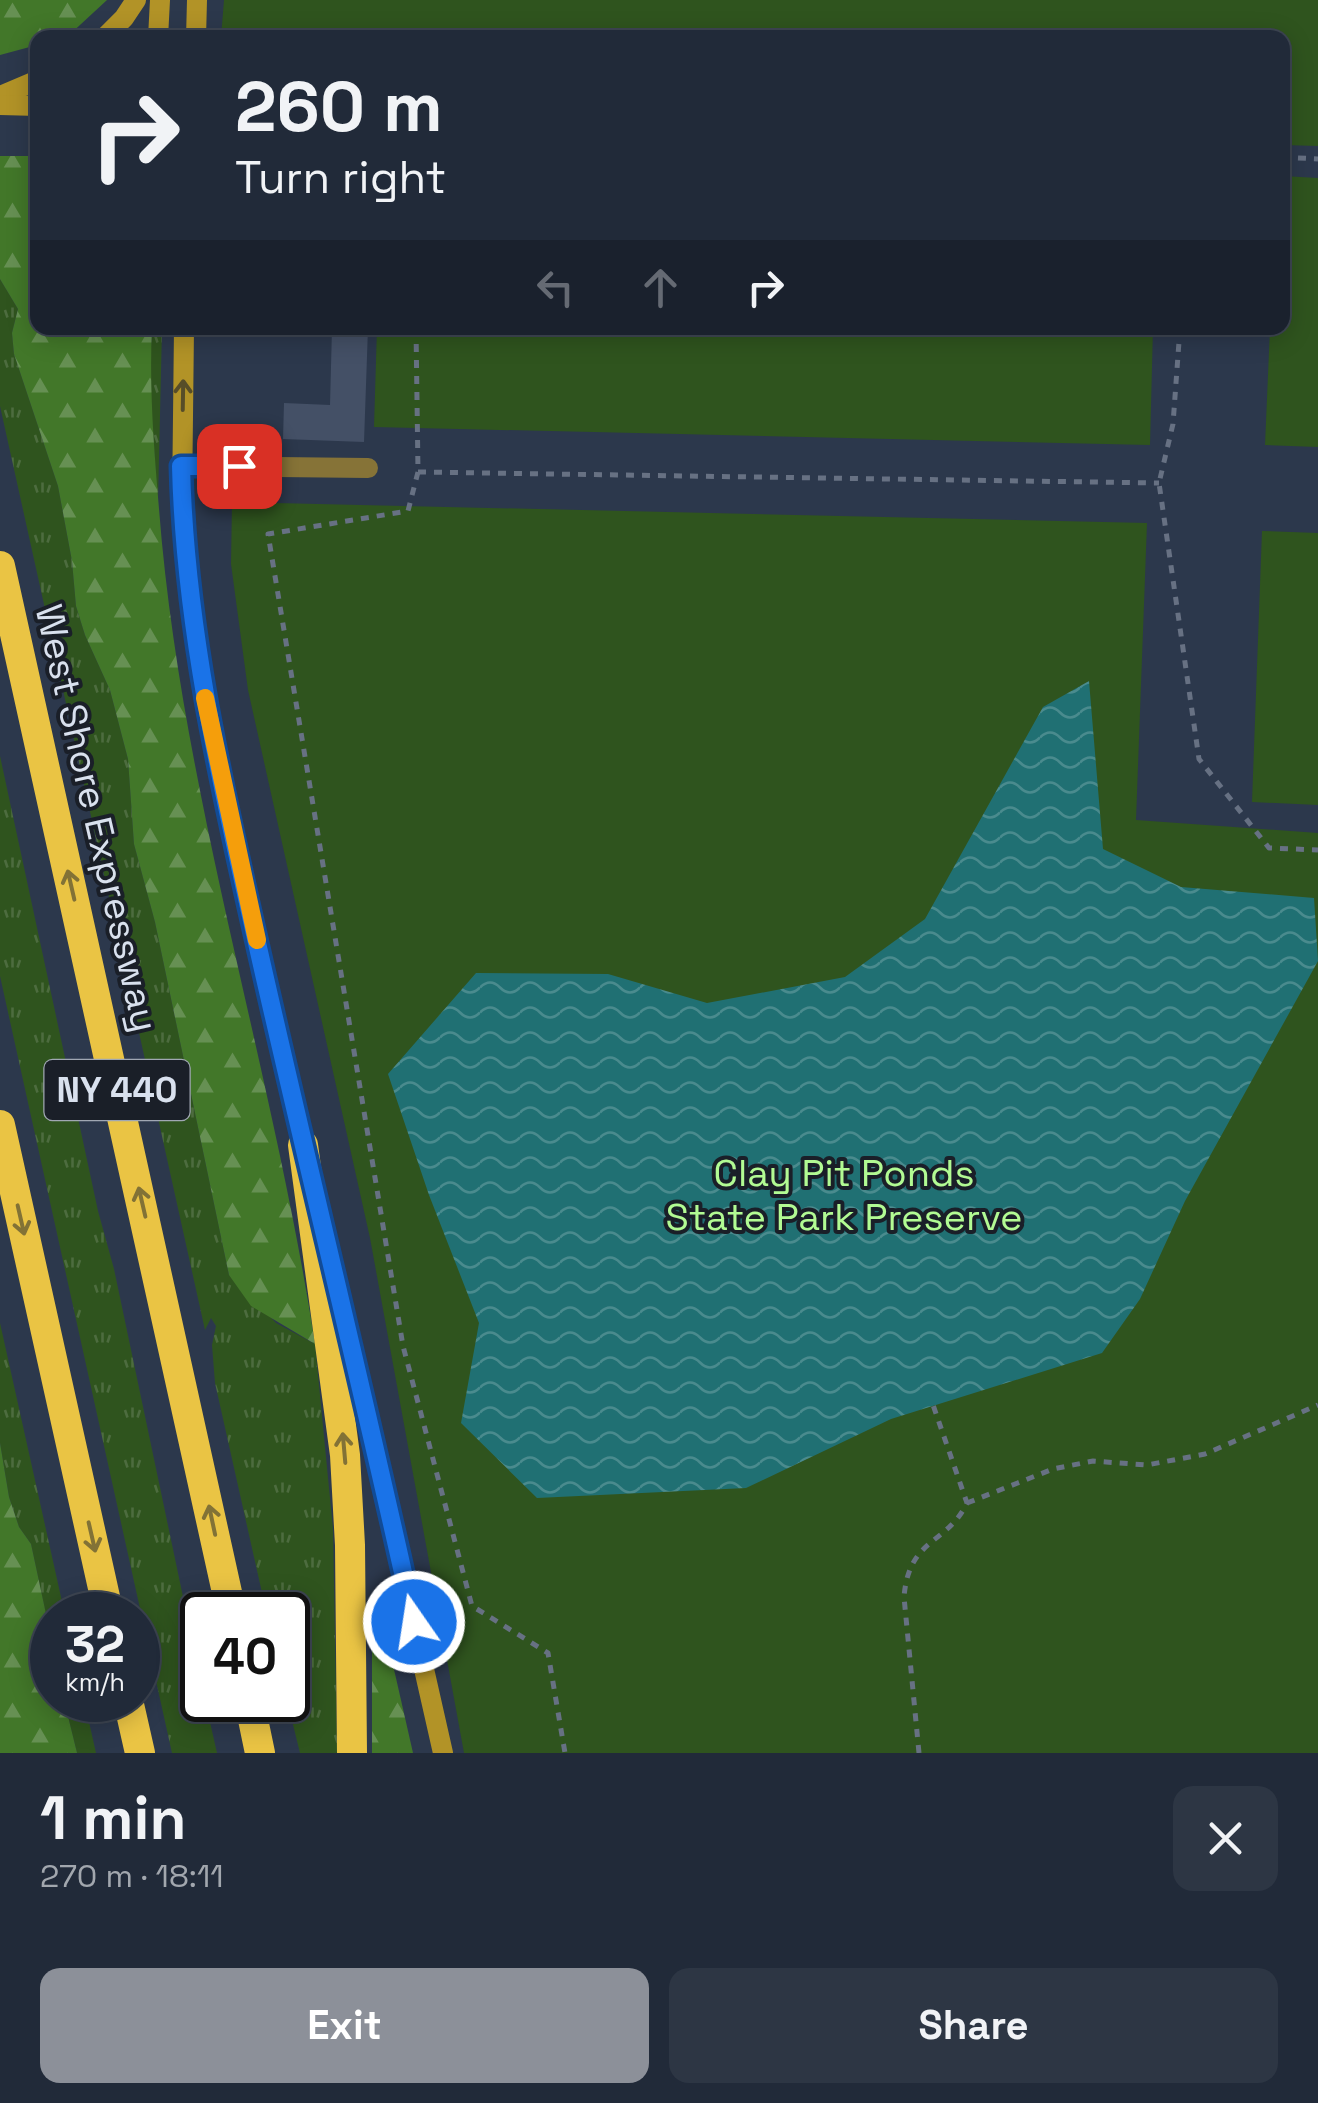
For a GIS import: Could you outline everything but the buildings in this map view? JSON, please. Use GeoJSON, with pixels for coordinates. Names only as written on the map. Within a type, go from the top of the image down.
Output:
{"type":"FeatureCollection","features":[{"type":"Feature","properties":{"kind":"highway","name":"West Shore Expressway"},"geometry":{"type":"LineString","coordinates":[[0,566],[227,1592]]}},
{"type":"Feature","properties":{"kind":"highway","name":"NY 440"},"geometry":{"type":"LineString","coordinates":[[0,1124],[104,1592]]}},
{"type":"Feature","properties":{"kind":"highway"},"geometry":{"type":"LineString","coordinates":[[303,1145],[346,1470],[352,1753]]}},
{"type":"Feature","properties":{"kind":"highway"},"geometry":{"type":"LineString","coordinates":[[133,1722],[140,1753]]}},
{"type":"Feature","properties":{"kind":"highway"},"geometry":{"type":"LineString","coordinates":[[254,1722],[260,1753]]}},
{"type":"Feature","properties":{"kind":"street"},"geometry":{"type":"LineString","coordinates":[[112,30],[136,0]]}},
{"type":"Feature","properties":{"kind":"street"},"geometry":{"type":"LineString","coordinates":[[158,30],[160,0]]}},
{"type":"Feature","properties":{"kind":"street"},"geometry":{"type":"LineString","coordinates":[[196,30],[198,0]]}},
{"type":"Feature","properties":{"kind":"street"},"geometry":{"type":"LineString","coordinates":[[0,96],[30,83]]}},
{"type":"Feature","properties":{"kind":"street"},"geometry":{"type":"LineString","coordinates":[[0,105],[30,106]]}},
{"type":"Feature","properties":{"kind":"street"},"geometry":{"type":"LineString","coordinates":[[184,335],[181,466],[185,557],[199,664],[219,772],[303,1145],[347,1319],[443,1753]]}},
{"type":"Feature","properties":{"kind":"street"},"geometry":{"type":"LineString","coordinates":[[181,466],[368,468]]}},
{"type":"Feature","properties":{"kind":"path"},"geometry":{"type":"LineString","coordinates":[[1290,157],[1318,159]]}},
{"type":"Feature","properties":{"kind":"path"},"geometry":{"type":"LineString","coordinates":[[1179,335],[1173,424],[1160,484],[1200,760],[1269,848],[1318,850]]}},
{"type":"Feature","properties":{"kind":"path"},"geometry":{"type":"LineString","coordinates":[[418,472],[1160,484]]}},
{"type":"Feature","properties":{"kind":"path"},"geometry":{"type":"LineString","coordinates":[[268,534],[402,1346],[472,1606],[548,1653],[566,1753]]}},
{"type":"Feature","properties":{"kind":"path"},"geometry":{"type":"LineString","coordinates":[[918,1753],[905,1617],[906,1576],[913,1560],[962,1514],[967,1503],[932,1402]]}},
{"type":"Feature","properties":{"kind":"path"},"geometry":{"type":"LineString","coordinates":[[967,1503],[1053,1469],[1093,1461],[1147,1466],[1205,1454],[1318,1405]]}},
{"type":"Feature","properties":{"kind":"green space"},"geometry":{"type":"Polygon","coordinates":[[[0,0],[107,0],[75,30],[30,30],[30,47],[0,55],[0,0]]]}},
{"type":"Feature","properties":{"kind":"green space"},"geometry":{"type":"Polygon","coordinates":[[[224,0],[1318,0],[1318,146],[1290,145],[1290,30],[222,30],[224,0]]]}},
{"type":"Feature","properties":{"kind":"green space"},"geometry":{"type":"Polygon","coordinates":[[[0,156],[30,156],[30,335],[152,335],[159,509],[170,615],[207,824],[276,1135],[315,1344],[251,1306],[229,1275],[155,922],[134,844],[128,759],[110,690],[76,606],[58,486],[14,354],[12,333],[18,309],[0,279],[0,156]]]}},
{"type":"Feature","properties":{"kind":"green space"},"geometry":{"type":"Polygon","coordinates":[[[1290,176],[1318,178],[1318,447],[1265,445],[1270,335],[1290,335],[1290,176]]]}},
{"type":"Feature","properties":{"kind":"green space"},"geometry":{"type":"Polygon","coordinates":[[[0,279],[18,309],[12,333],[14,354],[58,486],[76,606],[110,690],[128,759],[134,844],[155,922],[229,1275],[276,1323],[315,1344],[333,1529],[337,1753],[300,1753],[292,1722],[310,1722],[310,1592],[262,1592],[215,1383],[212,1345],[216,1326],[211,1318],[205,1330],[0,406],[0,279]]]}},
{"type":"Feature","properties":{"kind":"green space"},"geometry":{"type":"Polygon","coordinates":[[[152,335],[162,335],[158,501],[149,384],[152,335]]]}},
{"type":"Feature","properties":{"kind":"green space"},"geometry":{"type":"Polygon","coordinates":[[[377,335],[1153,335],[1150,445],[374,427],[377,335]]]}},
{"type":"Feature","properties":{"kind":"green space","name":"Clay Pit Ponds State Park Preserve"},"geometry":{"type":"Polygon","coordinates":[[[232,502],[1147,523],[1136,820],[1318,833],[1318,1753],[464,1753],[370,1238],[248,690],[231,564],[232,502]]]}},
{"type":"Feature","properties":{"kind":"green space"},"geometry":{"type":"Polygon","coordinates":[[[1262,531],[1318,533],[1318,805],[1252,802],[1262,531]]]}},
{"type":"Feature","properties":{"kind":"green space"},"geometry":{"type":"Polygon","coordinates":[[[0,756],[182,1592],[180,1722],[210,1722],[217,1753],[172,1753],[160,1699],[160,1592],[136,1592],[0,976],[0,756]]]}},
{"type":"Feature","properties":{"kind":"green space"},"geometry":{"type":"Polygon","coordinates":[[[0,1323],[60,1592],[41,1592],[31,1544],[19,1527],[9,1497],[0,1443],[0,1323]]]}},
{"type":"Feature","properties":{"kind":"green space"},"geometry":{"type":"Polygon","coordinates":[[[0,1443],[9,1497],[19,1527],[31,1544],[41,1592],[30,1592],[30,1722],[69,1722],[77,1753],[0,1753],[0,1443]]]}},
{"type":"Feature","properties":{"kind":"green space"},"geometry":{"type":"Polygon","coordinates":[[[379,1627],[388,1643],[413,1753],[372,1753],[372,1649],[379,1627]]]}},
{"type":"Feature","properties":{"kind":"green space"},"geometry":{"type":"Polygon","coordinates":[[[69,1722],[89,1722],[96,1753],[77,1753],[69,1722]]]}},
{"type":"Feature","properties":{"kind":"water"},"geometry":{"type":"Polygon","coordinates":[[[1089,681],[1103,849],[1181,887],[1314,898],[1318,961],[1185,1201],[1140,1299],[1102,1353],[891,1419],[746,1488],[537,1498],[461,1423],[479,1323],[429,1195],[388,1074],[476,973],[608,974],[707,1003],[845,977],[925,919],[1043,707],[1089,681]]]}},
{"type":"Feature","properties":{"kind":"slow traffic"},"geometry":{"type":"LineString","coordinates":[[205,698],[257,940]]}},
{"type":"Feature","properties":{"kind":"route"},"geometry":{"type":"LineString","coordinates":[[239,466],[181,466],[191,612],[219,772],[414,1622]]}}]}
